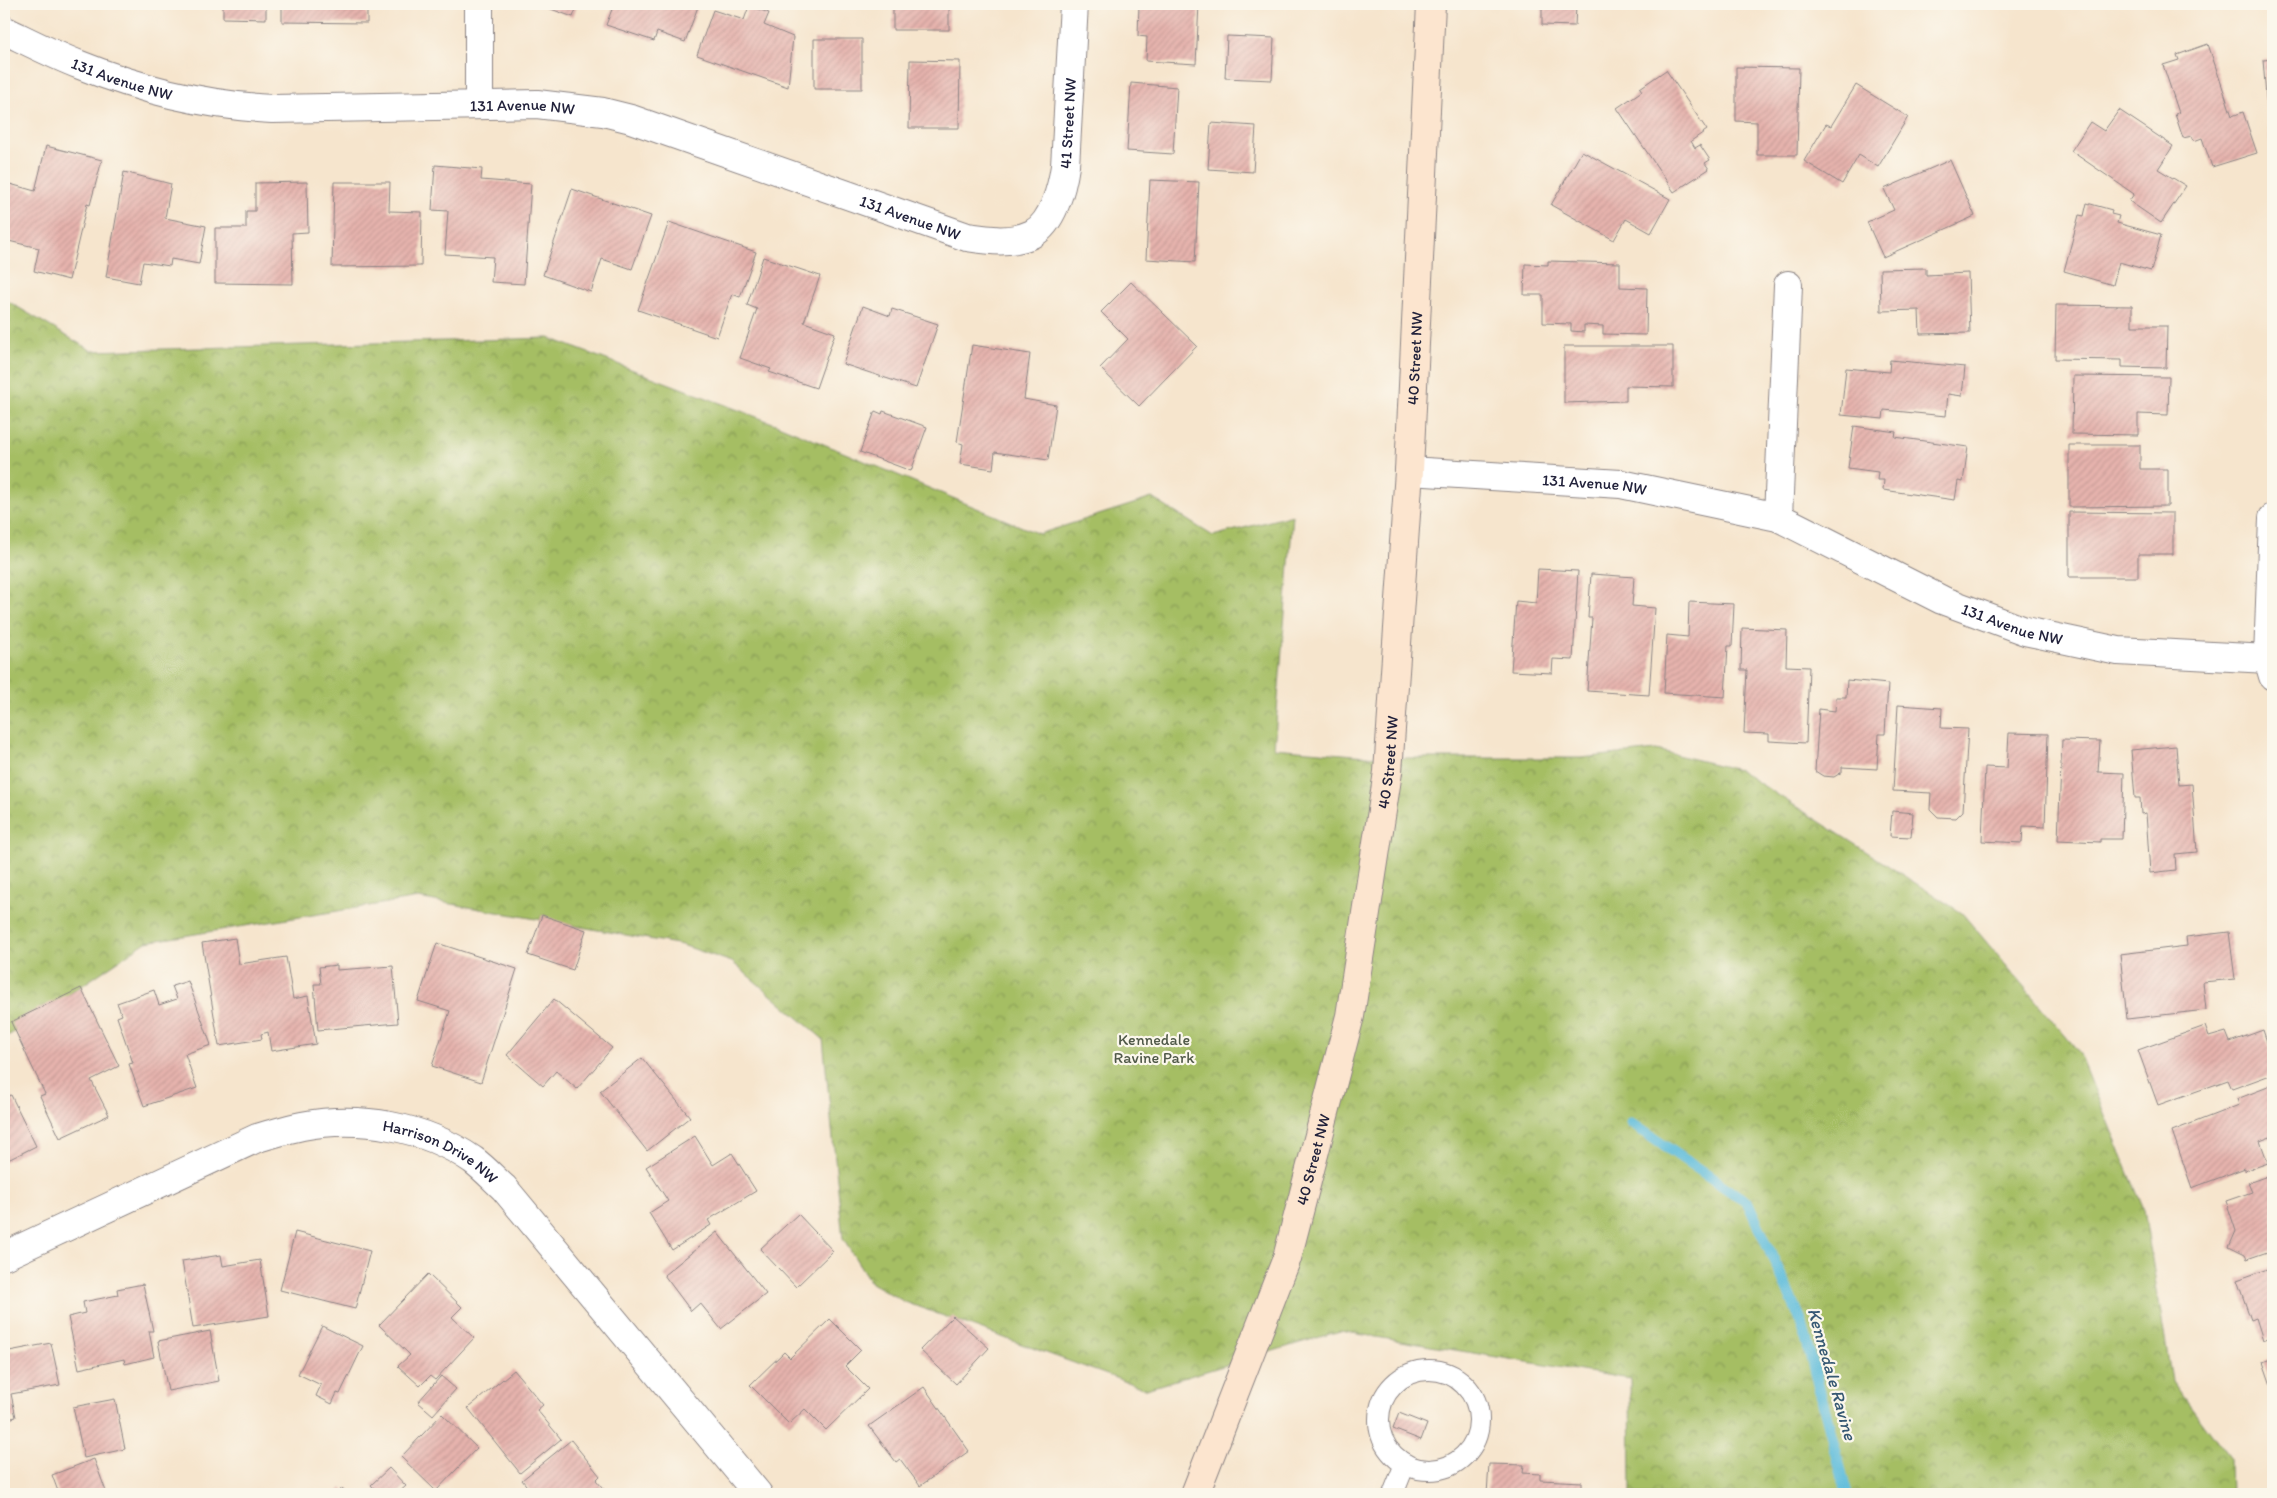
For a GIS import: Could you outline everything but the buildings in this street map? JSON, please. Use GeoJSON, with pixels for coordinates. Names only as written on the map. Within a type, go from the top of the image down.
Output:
{"type":"FeatureCollection","features":[{"type":"Feature","properties":{"kind":"street"},"geometry":{"type":"LineString","coordinates":[[479,4],[479,104]]}},
{"type":"Feature","properties":{"kind":"street","name":"41 Street NW"},"geometry":{"type":"LineString","coordinates":[[1032,234],[1045,220],[1062,187],[1065,166],[1074,4]]}},
{"type":"Feature","properties":{"kind":"street","name":"40 Street NW"},"geometry":{"type":"LineString","coordinates":[[1195,1494],[1287,1258],[1350,1016],[1388,772],[1409,471],[1431,4]]}},
{"type":"Feature","properties":{"kind":"street","name":"131 Avenue NW"},"geometry":{"type":"LineString","coordinates":[[4,30],[79,65],[117,78],[192,100],[230,106],[272,109],[537,104],[604,112],[631,119],[967,237],[992,240],[1012,239],[1032,234]]}},
{"type":"Feature","properties":{"kind":"street"},"geometry":{"type":"LineString","coordinates":[[1778,517],[1788,285]]}},
{"type":"Feature","properties":{"kind":"street","name":"131 Avenue NW"},"geometry":{"type":"LineString","coordinates":[[1409,471],[1621,484],[1778,517],[1942,600],[2025,631],[2118,651],[2270,668]]}},
{"type":"Feature","properties":{"kind":"street"},"geometry":{"type":"LineString","coordinates":[[2270,668],[2273,518]]}},
{"type":"Feature","properties":{"kind":"street","name":"Harrison Drive NW"},"geometry":{"type":"LineString","coordinates":[[4,1256],[257,1138],[302,1126],[338,1122],[396,1126],[426,1135],[450,1146],[474,1161],[504,1188],[758,1494]]}},
{"type":"Feature","properties":{"kind":"lane"},"geometry":{"type":"LineString","coordinates":[[1418,1371],[1441,1371],[1456,1378],[1469,1389],[1477,1404],[1479,1422],[1476,1438],[1467,1452],[1454,1463],[1438,1469],[1421,1470],[1404,1464],[1391,1453],[1382,1439],[1378,1423],[1380,1407],[1386,1393],[1397,1381],[1410,1373],[1418,1371]]}},
{"type":"Feature","properties":{"kind":"lane"},"geometry":{"type":"LineString","coordinates":[[1393,1494],[1404,1464]]}},
{"type":"Feature","properties":{"kind":"green space","name":"Kennedale Ravine Park"},"geometry":{"type":"Polygon","coordinates":[[[4,299],[92,351],[549,338],[778,425],[1039,534],[1152,498],[1213,536],[1293,515],[1274,748],[1389,758],[1581,758],[1656,750],[1739,770],[1962,913],[2079,1052],[2144,1210],[2172,1381],[2230,1459],[2231,1494],[1631,1494],[1630,1379],[1340,1331],[1146,1389],[905,1302],[871,1283],[843,1239],[823,1039],[732,962],[682,945],[418,898],[146,942],[4,1037],[4,299]]]}},
{"type":"Feature","properties":{"kind":"waterway","name":"Kennedale Ravine"},"geometry":{"type":"LineString","coordinates":[[1631,1123],[1748,1203],[1801,1320],[1847,1494]]}}]}
